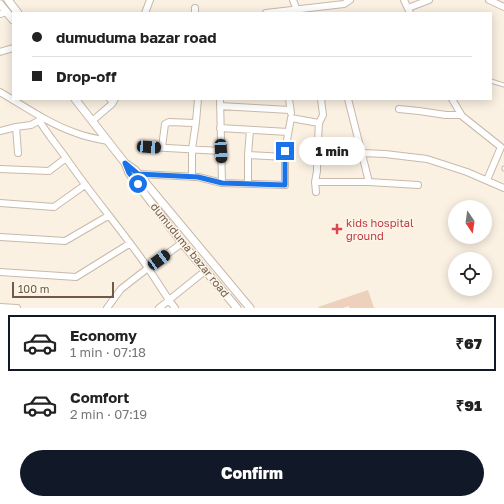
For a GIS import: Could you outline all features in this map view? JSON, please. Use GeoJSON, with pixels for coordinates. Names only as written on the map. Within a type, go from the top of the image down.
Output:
{"type":"FeatureCollection","features":[{"type":"Feature","properties":{"kind":"street"},"geometry":{"type":"LineString","coordinates":[[8,0],[17,12]]}},
{"type":"Feature","properties":{"kind":"street"},"geometry":{"type":"LineString","coordinates":[[145,12],[150,0]]}},
{"type":"Feature","properties":{"kind":"street"},"geometry":{"type":"LineString","coordinates":[[293,0],[298,11]]}},
{"type":"Feature","properties":{"kind":"street"},"geometry":{"type":"LineString","coordinates":[[282,12],[344,4],[350,0]]}},
{"type":"Feature","properties":{"kind":"street"},"geometry":{"type":"LineString","coordinates":[[404,0],[409,11],[429,0]]}},
{"type":"Feature","properties":{"kind":"street"},"geometry":{"type":"LineString","coordinates":[[489,0],[504,7]]}},
{"type":"Feature","properties":{"kind":"street"},"geometry":{"type":"LineString","coordinates":[[0,4],[3,13],[12,19]]}},
{"type":"Feature","properties":{"kind":"street"},"geometry":{"type":"LineString","coordinates":[[324,6],[325,12]]}},
{"type":"Feature","properties":{"kind":"street"},"geometry":{"type":"LineString","coordinates":[[0,52],[12,48]]}},
{"type":"Feature","properties":{"kind":"street"},"geometry":{"type":"LineString","coordinates":[[0,92],[12,100]]}},
{"type":"Feature","properties":{"kind":"street"},"geometry":{"type":"LineString","coordinates":[[12,100],[41,119],[75,133],[108,141]]}},
{"type":"Feature","properties":{"kind":"street","name":"dumuduma bazar road"},"geometry":{"type":"LineString","coordinates":[[77,100],[125,163],[129,173],[182,244],[237,308]]}},
{"type":"Feature","properties":{"kind":"street"},"geometry":{"type":"LineString","coordinates":[[192,177],[192,149],[198,100]]}},
{"type":"Feature","properties":{"kind":"street"},"geometry":{"type":"LineString","coordinates":[[220,100],[222,183]]}},
{"type":"Feature","properties":{"kind":"street"},"geometry":{"type":"LineString","coordinates":[[138,174],[192,177],[222,183],[285,185],[288,132],[291,118],[289,100]]}},
{"type":"Feature","properties":{"kind":"street"},"geometry":{"type":"LineString","coordinates":[[316,192],[315,182],[318,171],[317,158],[319,123],[323,116],[321,100]]}},
{"type":"Feature","properties":{"kind":"street"},"geometry":{"type":"LineString","coordinates":[[348,100],[368,182]]}},
{"type":"Feature","properties":{"kind":"street"},"geometry":{"type":"LineString","coordinates":[[453,100],[461,115],[502,147]]}},
{"type":"Feature","properties":{"kind":"street"},"geometry":{"type":"LineString","coordinates":[[92,121],[112,101]]}},
{"type":"Feature","properties":{"kind":"street"},"geometry":{"type":"LineString","coordinates":[[220,106],[290,110]]}},
{"type":"Feature","properties":{"kind":"street"},"geometry":{"type":"LineString","coordinates":[[399,109],[446,115],[461,115]]}},
{"type":"Feature","properties":{"kind":"street"},"geometry":{"type":"LineString","coordinates":[[291,118],[319,123]]}},
{"type":"Feature","properties":{"kind":"street"},"geometry":{"type":"LineString","coordinates":[[0,131],[16,126],[31,125],[41,119]]}},
{"type":"Feature","properties":{"kind":"street"},"geometry":{"type":"LineString","coordinates":[[41,119],[85,185],[108,216],[120,229],[175,308]]}},
{"type":"Feature","properties":{"kind":"street"},"geometry":{"type":"LineString","coordinates":[[162,147],[165,124],[169,122],[196,122]]}},
{"type":"Feature","properties":{"kind":"street"},"geometry":{"type":"LineString","coordinates":[[16,126],[18,153]]}},
{"type":"Feature","properties":{"kind":"street"},"geometry":{"type":"LineString","coordinates":[[220,128],[288,132]]}},
{"type":"Feature","properties":{"kind":"street"},"geometry":{"type":"LineString","coordinates":[[248,183],[250,130]]}},
{"type":"Feature","properties":{"kind":"street"},"geometry":{"type":"LineString","coordinates":[[487,180],[504,140]]}},
{"type":"Feature","properties":{"kind":"street"},"geometry":{"type":"LineString","coordinates":[[149,147],[221,151]]}},
{"type":"Feature","properties":{"kind":"street"},"geometry":{"type":"LineString","coordinates":[[317,158],[352,156],[362,153],[426,159],[467,172],[504,188]]}},
{"type":"Feature","properties":{"kind":"street"},"geometry":{"type":"LineString","coordinates":[[248,155],[286,156]]}},
{"type":"Feature","properties":{"kind":"street"},"geometry":{"type":"LineString","coordinates":[[0,169],[49,171],[66,158]]}},
{"type":"Feature","properties":{"kind":"street"},"geometry":{"type":"LineString","coordinates":[[125,163],[138,174],[250,308]]}},
{"type":"Feature","properties":{"kind":"street"},"geometry":{"type":"LineString","coordinates":[[315,182],[368,182],[418,185]]}},
{"type":"Feature","properties":{"kind":"street"},"geometry":{"type":"LineString","coordinates":[[0,203],[54,207],[85,185]]}},
{"type":"Feature","properties":{"kind":"street"},"geometry":{"type":"LineString","coordinates":[[0,237],[65,241],[108,216]]}},
{"type":"Feature","properties":{"kind":"street"},"geometry":{"type":"LineString","coordinates":[[0,272],[76,277],[129,244]]}},
{"type":"Feature","properties":{"kind":"street"},"geometry":{"type":"LineString","coordinates":[[106,308],[121,290],[148,268],[182,244]]}},
{"type":"Feature","properties":{"kind":"street"},"geometry":{"type":"LineString","coordinates":[[159,308],[205,271]]}},
{"type":"Feature","properties":{"kind":"street"},"geometry":{"type":"LineString","coordinates":[[0,307],[17,308]]}},
{"type":"Feature","properties":{"kind":"lane"},"geometry":{"type":"LineString","coordinates":[[492,81],[504,85]]}},
{"type":"Feature","properties":{"kind":"building"},"geometry":{"type":"Polygon","coordinates":[[[368,290],[374,308],[349,308],[349,306],[343,308],[318,307],[368,290]]]}},
{"type":"Feature","properties":{"kind":"place","name":"kids hospital ground"},"geometry":{"type":"Point","coordinates":[337,229]}},
{"type":"Feature","properties":{"kind":"route"},"geometry":{"type":"LineString","coordinates":[[138,184],[129,173],[125,163],[138,174],[198,177],[222,183],[285,185],[285,151]]}}]}
